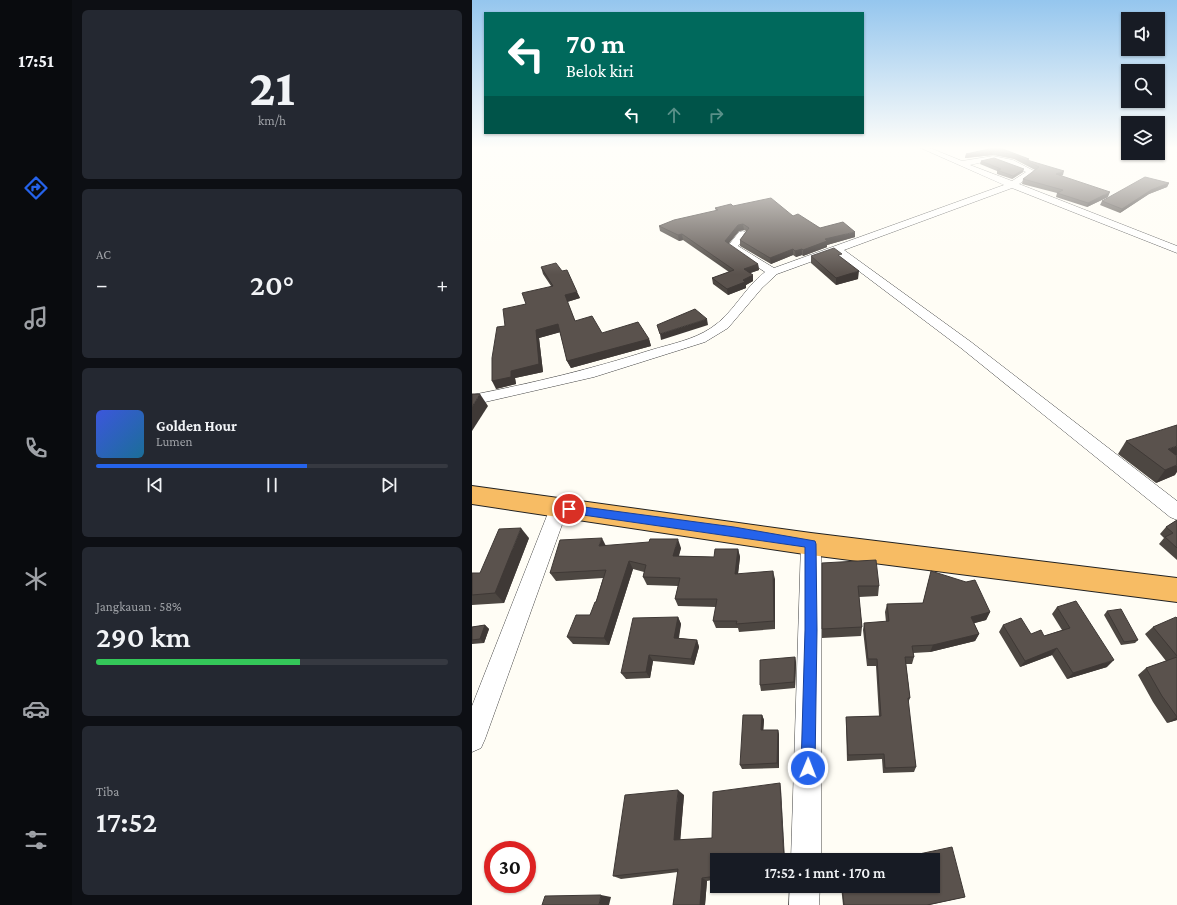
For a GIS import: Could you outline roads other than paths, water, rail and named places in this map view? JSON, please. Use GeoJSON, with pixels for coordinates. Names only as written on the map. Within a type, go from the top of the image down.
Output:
{"type":"FeatureCollection","features":[{"type":"Feature","properties":{"kind":"highway"},"geometry":{"type":"LineString","coordinates":[[472,495],[811,544],[1177,590]]}},
{"type":"Feature","properties":{"kind":"street"},"geometry":{"type":"LineString","coordinates":[[472,400],[612,368],[708,335],[725,323],[749,298],[761,281],[773,272],[998,190]]}},
{"type":"Feature","properties":{"kind":"street"},"geometry":{"type":"LineString","coordinates":[[1025,190],[1177,250]]}},
{"type":"Feature","properties":{"kind":"street"},"geometry":{"type":"LineString","coordinates":[[742,234],[732,247],[773,272]]}},
{"type":"Feature","properties":{"kind":"street"},"geometry":{"type":"LineString","coordinates":[[836,249],[885,284],[1076,431],[1177,512]]}},
{"type":"Feature","properties":{"kind":"street"},"geometry":{"type":"LineString","coordinates":[[472,739],[559,508]]}},
{"type":"Feature","properties":{"kind":"street"},"geometry":{"type":"LineString","coordinates":[[806,853],[811,630],[811,544]]}},
{"type":"Feature","properties":{"kind":"street"},"geometry":{"type":"LineString","coordinates":[[804,905],[805,893]]}}]}
